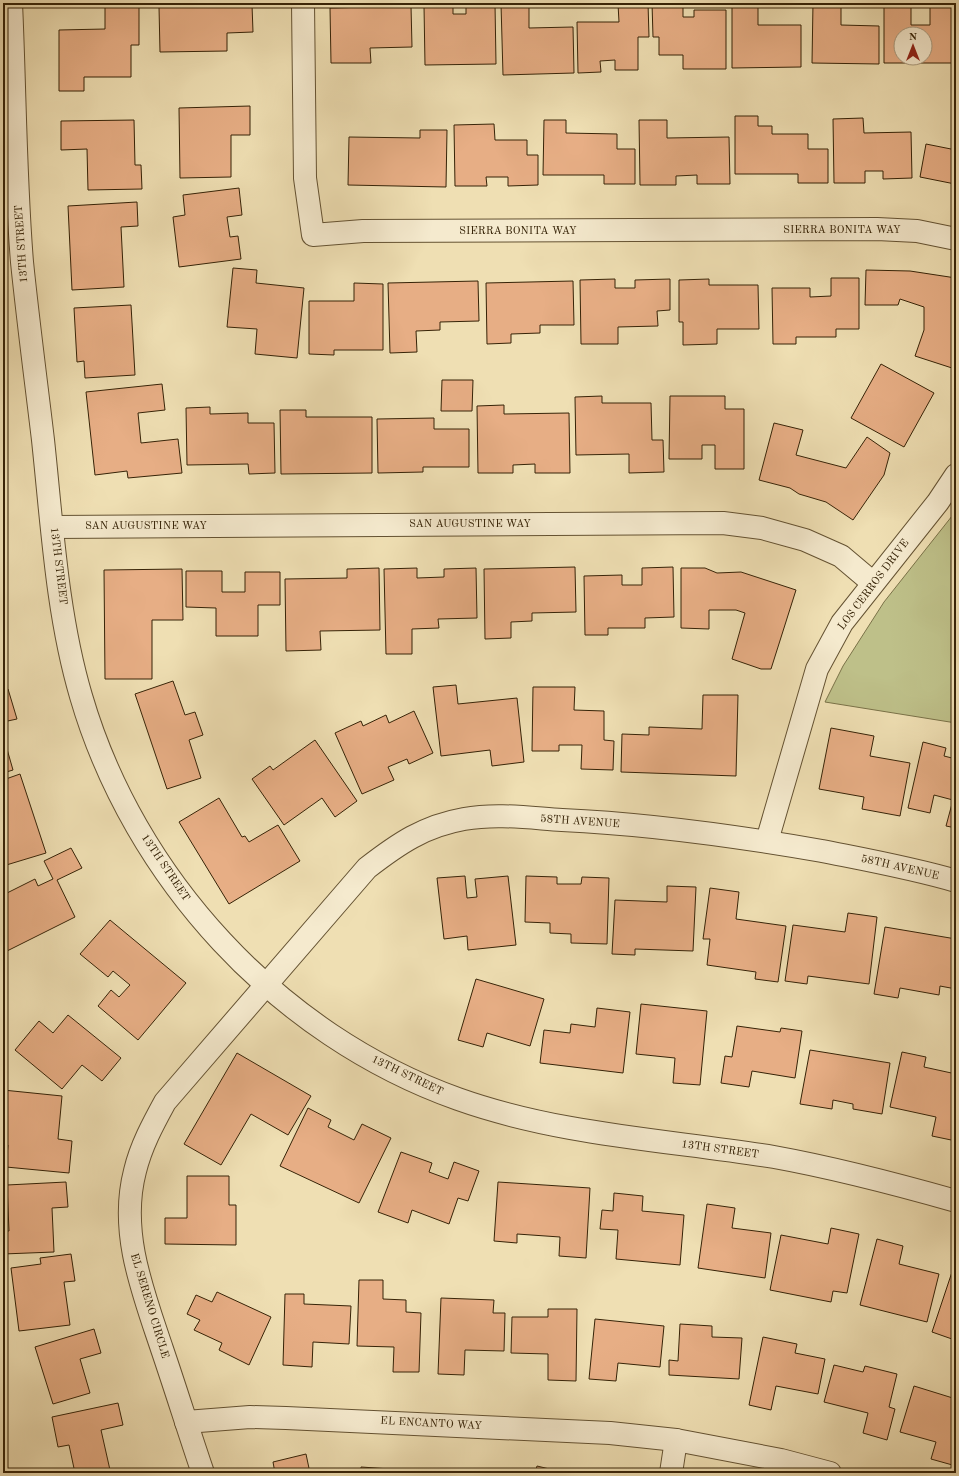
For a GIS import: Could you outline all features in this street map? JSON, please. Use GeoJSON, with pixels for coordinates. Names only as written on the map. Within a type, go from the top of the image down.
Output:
{"type":"FeatureCollection","features":[{"type":"Feature","properties":{"kind":"street","name":"13TH STREET"},"geometry":{"type":"LineString","coordinates":[[11,3],[22,263],[52,527],[66,634],[81,697],[103,757],[125,806],[158,861],[183,896],[217,938],[266,985],[314,1023],[358,1052],[413,1080],[455,1098],[506,1115],[558,1127],[776,1158],[881,1180],[956,1201]]}},
{"type":"Feature","properties":{"kind":"street","name":"SIERRA BONITA WAY"},"geometry":{"type":"LineString","coordinates":[[303,3],[305,178],[313,235],[371,231],[877,229],[917,231],[956,238]]}},
{"type":"Feature","properties":{"kind":"street","name":"LOS CERROS DRIVE"},"geometry":{"type":"LineString","coordinates":[[767,841],[817,669],[842,623],[938,502],[956,475]]}},
{"type":"Feature","properties":{"kind":"street","name":"SAN AUGUSTINE WAY"},"geometry":{"type":"LineString","coordinates":[[52,527],[722,523],[762,528],[805,540],[841,556],[873,583]]}},
{"type":"Feature","properties":{"kind":"street","name":"58TH AVENUE"},"geometry":{"type":"LineString","coordinates":[[266,985],[368,868],[397,845],[430,829],[465,819],[495,817],[590,821],[692,831],[767,841],[919,870],[956,881]]}},
{"type":"Feature","properties":{"kind":"street","name":"EL SERENO CIRCLE"},"geometry":{"type":"LineString","coordinates":[[203,1473],[138,1275],[131,1241],[130,1206],[134,1172],[148,1132],[165,1102],[266,985]]}},
{"type":"Feature","properties":{"kind":"street","name":"EL ENCANTO WAY"},"geometry":{"type":"LineString","coordinates":[[186,1422],[250,1417],[610,1433],[676,1440],[781,1460],[830,1473]]}},
{"type":"Feature","properties":{"kind":"street"},"geometry":{"type":"LineString","coordinates":[[671,1473],[676,1440]]}},
{"type":"Feature","properties":{"kind":"green space"},"geometry":{"type":"Polygon","coordinates":[[[956,511],[956,723],[825,702],[843,666],[884,602],[956,511]]]}},
{"type":"Feature","properties":{"kind":"building"},"geometry":{"type":"Polygon","coordinates":[[[648,3],[649,37],[638,37],[638,70],[615,70],[615,60],[600,61],[601,72],[578,73],[577,22],[619,22],[618,4],[648,3]]]}},
{"type":"Feature","properties":{"kind":"building"},"geometry":{"type":"Polygon","coordinates":[[[652,3],[683,3],[683,17],[694,17],[694,10],[726,10],[726,69],[683,69],[683,55],[659,55],[659,37],[653,37],[652,3]]]}},
{"type":"Feature","properties":{"kind":"building"},"geometry":{"type":"Polygon","coordinates":[[[732,3],[758,3],[758,25],[801,25],[801,67],[732,68],[732,3]]]}},
{"type":"Feature","properties":{"kind":"building"},"geometry":{"type":"Polygon","coordinates":[[[813,3],[841,3],[841,25],[879,26],[879,64],[812,63],[813,3]]]}},
{"type":"Feature","properties":{"kind":"building"},"geometry":{"type":"Polygon","coordinates":[[[884,3],[911,3],[911,25],[930,25],[930,3],[954,3],[954,63],[933,63],[933,26],[893,26],[893,63],[884,63],[884,3]]]}},
{"type":"Feature","properties":{"kind":"building"},"geometry":{"type":"Polygon","coordinates":[[[466,4],[495,4],[496,64],[425,65],[424,6],[453,6],[453,14],[466,14],[466,4]]]}},
{"type":"Feature","properties":{"kind":"building"},"geometry":{"type":"Polygon","coordinates":[[[501,4],[529,4],[529,28],[573,27],[574,73],[503,75],[501,4]]]}},
{"type":"Feature","properties":{"kind":"building"},"geometry":{"type":"Polygon","coordinates":[[[105,5],[139,5],[139,45],[131,45],[131,77],[84,77],[84,91],[59,91],[59,30],[105,29],[105,5]]]}},
{"type":"Feature","properties":{"kind":"building"},"geometry":{"type":"Polygon","coordinates":[[[252,5],[253,32],[227,33],[227,51],[160,52],[159,7],[252,5]]]}},
{"type":"Feature","properties":{"kind":"building"},"geometry":{"type":"Polygon","coordinates":[[[411,6],[412,47],[370,48],[371,63],[331,63],[330,8],[411,6]]]}},
{"type":"Feature","properties":{"kind":"building"},"geometry":{"type":"Polygon","coordinates":[[[250,106],[250,135],[231,135],[231,177],[180,178],[179,108],[250,106]]]}},
{"type":"Feature","properties":{"kind":"building"},"geometry":{"type":"Polygon","coordinates":[[[735,116],[758,116],[758,126],[772,126],[772,134],[808,134],[808,149],[828,149],[828,183],[798,183],[798,174],[735,174],[735,116]]]}},
{"type":"Feature","properties":{"kind":"building"},"geometry":{"type":"Polygon","coordinates":[[[863,118],[864,133],[911,132],[912,178],[883,179],[883,171],[865,171],[865,183],[834,183],[833,119],[863,118]]]}},
{"type":"Feature","properties":{"kind":"building"},"geometry":{"type":"Polygon","coordinates":[[[134,120],[135,165],[141,165],[142,189],[88,190],[87,149],[61,150],[61,121],[134,120]]]}},
{"type":"Feature","properties":{"kind":"building"},"geometry":{"type":"Polygon","coordinates":[[[544,120],[566,120],[566,133],[617,134],[617,149],[635,149],[635,184],[604,184],[604,175],[543,175],[544,120]]]}},
{"type":"Feature","properties":{"kind":"building"},"geometry":{"type":"Polygon","coordinates":[[[639,120],[667,120],[667,138],[729,137],[730,184],[697,184],[697,175],[676,176],[676,185],[640,185],[639,120]]]}},
{"type":"Feature","properties":{"kind":"building"},"geometry":{"type":"Polygon","coordinates":[[[494,124],[495,140],[527,140],[527,155],[538,155],[538,185],[508,186],[508,177],[486,177],[487,186],[455,186],[454,125],[494,124]]]}},
{"type":"Feature","properties":{"kind":"building"},"geometry":{"type":"Polygon","coordinates":[[[420,130],[447,130],[446,187],[348,185],[349,137],[420,138],[420,130]]]}},
{"type":"Feature","properties":{"kind":"building"},"geometry":{"type":"Polygon","coordinates":[[[926,144],[956,150],[956,194],[953,193],[955,184],[920,177],[926,144]]]}},
{"type":"Feature","properties":{"kind":"building"},"geometry":{"type":"Polygon","coordinates":[[[239,188],[242,215],[227,217],[230,237],[238,236],[241,259],[179,267],[173,217],[185,215],[183,195],[239,188]]]}},
{"type":"Feature","properties":{"kind":"building"},"geometry":{"type":"Polygon","coordinates":[[[137,202],[138,226],[121,227],[124,287],[72,290],[68,206],[137,202]]]}},
{"type":"Feature","properties":{"kind":"building"},"geometry":{"type":"Polygon","coordinates":[[[233,268],[257,270],[256,283],[304,288],[297,358],[255,354],[257,329],[227,327],[233,268]]]}},
{"type":"Feature","properties":{"kind":"building"},"geometry":{"type":"Polygon","coordinates":[[[866,270],[910,271],[956,278],[956,355],[952,368],[915,356],[924,330],[924,307],[900,299],[898,305],[865,305],[866,270]]]}},
{"type":"Feature","properties":{"kind":"building"},"geometry":{"type":"Polygon","coordinates":[[[831,278],[859,278],[859,329],[836,329],[836,337],[796,337],[796,344],[773,344],[772,288],[810,288],[810,297],[831,296],[831,278]]]}},
{"type":"Feature","properties":{"kind":"building"},"geometry":{"type":"Polygon","coordinates":[[[615,279],[615,288],[635,288],[635,280],[670,279],[670,310],[657,311],[658,326],[618,327],[618,344],[581,344],[580,280],[615,279]]]}},
{"type":"Feature","properties":{"kind":"building"},"geometry":{"type":"Polygon","coordinates":[[[709,279],[709,285],[758,285],[759,329],[717,329],[717,344],[683,345],[683,322],[679,322],[679,280],[709,279]]]}},
{"type":"Feature","properties":{"kind":"building"},"geometry":{"type":"Polygon","coordinates":[[[478,281],[479,321],[440,322],[440,330],[416,331],[417,352],[390,353],[388,283],[478,281]]]}},
{"type":"Feature","properties":{"kind":"building"},"geometry":{"type":"Polygon","coordinates":[[[573,281],[574,325],[540,325],[540,333],[511,334],[511,343],[487,344],[486,283],[573,281]]]}},
{"type":"Feature","properties":{"kind":"building"},"geometry":{"type":"Polygon","coordinates":[[[354,283],[383,284],[383,350],[334,350],[334,355],[309,354],[309,301],[354,301],[354,283]]]}},
{"type":"Feature","properties":{"kind":"building"},"geometry":{"type":"Polygon","coordinates":[[[131,305],[135,375],[85,378],[84,361],[77,362],[74,308],[131,305]]]}},
{"type":"Feature","properties":{"kind":"building"},"geometry":{"type":"Polygon","coordinates":[[[881,364],[934,393],[904,447],[851,418],[881,364]]]}},
{"type":"Feature","properties":{"kind":"building"},"geometry":{"type":"Polygon","coordinates":[[[442,380],[473,380],[472,411],[441,411],[442,380]]]}},
{"type":"Feature","properties":{"kind":"building"},"geometry":{"type":"Polygon","coordinates":[[[162,384],[165,410],[138,413],[141,443],[178,439],[182,473],[128,478],[127,471],[95,475],[86,392],[162,384]]]}},
{"type":"Feature","properties":{"kind":"building"},"geometry":{"type":"Polygon","coordinates":[[[602,396],[602,403],[651,403],[652,440],[663,440],[664,472],[629,473],[629,454],[576,455],[575,397],[602,396]]]}},
{"type":"Feature","properties":{"kind":"building"},"geometry":{"type":"Polygon","coordinates":[[[670,396],[725,396],[725,409],[744,409],[744,469],[715,469],[715,445],[702,445],[702,459],[669,459],[670,396]]]}},
{"type":"Feature","properties":{"kind":"building"},"geometry":{"type":"Polygon","coordinates":[[[504,405],[504,414],[569,413],[570,473],[535,473],[535,464],[513,465],[513,473],[478,473],[477,406],[504,405]]]}},
{"type":"Feature","properties":{"kind":"building"},"geometry":{"type":"Polygon","coordinates":[[[210,407],[210,414],[248,413],[248,423],[274,423],[275,473],[249,474],[248,464],[187,465],[186,408],[210,407]]]}},
{"type":"Feature","properties":{"kind":"building"},"geometry":{"type":"Polygon","coordinates":[[[280,410],[306,410],[306,417],[372,417],[372,473],[281,474],[280,410]]]}},
{"type":"Feature","properties":{"kind":"building"},"geometry":{"type":"Polygon","coordinates":[[[434,418],[434,429],[469,429],[469,467],[423,467],[423,472],[378,473],[377,419],[434,418]]]}},
{"type":"Feature","properties":{"kind":"building"},"geometry":{"type":"Polygon","coordinates":[[[774,423],[803,430],[796,455],[846,468],[867,437],[890,453],[884,475],[853,520],[826,502],[799,494],[790,488],[759,480],[774,423]]]}},
{"type":"Feature","properties":{"kind":"building"},"geometry":{"type":"Polygon","coordinates":[[[575,567],[576,612],[532,613],[532,621],[511,622],[511,638],[485,639],[484,569],[575,567]]]}},
{"type":"Feature","properties":{"kind":"building"},"geometry":{"type":"Polygon","coordinates":[[[673,567],[674,617],[645,618],[645,628],[608,628],[608,635],[585,635],[584,576],[622,575],[622,585],[642,585],[642,568],[673,567]]]}},
{"type":"Feature","properties":{"kind":"building"},"geometry":{"type":"Polygon","coordinates":[[[379,568],[380,630],[320,631],[321,650],[286,651],[285,579],[347,578],[347,569],[379,568]]]}},
{"type":"Feature","properties":{"kind":"building"},"geometry":{"type":"Polygon","coordinates":[[[417,568],[417,578],[444,577],[444,569],[476,568],[477,618],[438,619],[439,628],[412,629],[412,654],[386,654],[384,569],[417,568]]]}},
{"type":"Feature","properties":{"kind":"building"},"geometry":{"type":"Polygon","coordinates":[[[681,568],[705,568],[717,573],[741,572],[796,590],[771,669],[761,669],[732,659],[745,613],[736,610],[709,610],[709,629],[681,628],[681,568]]]}},
{"type":"Feature","properties":{"kind":"building"},"geometry":{"type":"Polygon","coordinates":[[[182,569],[183,620],[152,620],[152,679],[105,679],[104,570],[182,569]]]}},
{"type":"Feature","properties":{"kind":"building"},"geometry":{"type":"Polygon","coordinates":[[[186,571],[222,571],[222,592],[245,592],[245,572],[280,572],[280,605],[258,605],[258,636],[216,636],[216,608],[186,607],[186,571]]]}},
{"type":"Feature","properties":{"kind":"building"},"geometry":{"type":"Polygon","coordinates":[[[173,681],[185,715],[195,712],[203,735],[189,740],[201,778],[167,789],[135,694],[173,681]]]}},
{"type":"Feature","properties":{"kind":"building"},"geometry":{"type":"Polygon","coordinates":[[[456,685],[458,704],[517,698],[524,762],[492,766],[490,750],[441,756],[433,687],[456,685]]]}},
{"type":"Feature","properties":{"kind":"building"},"geometry":{"type":"Polygon","coordinates":[[[533,687],[575,687],[574,710],[604,711],[604,740],[614,741],[613,770],[581,769],[582,745],[559,745],[559,751],[532,751],[533,687]]]}},
{"type":"Feature","properties":{"kind":"building"},"geometry":{"type":"Polygon","coordinates":[[[8,689],[17,719],[3,722],[3,691],[8,689]]]}},
{"type":"Feature","properties":{"kind":"building"},"geometry":{"type":"Polygon","coordinates":[[[703,695],[738,695],[736,776],[621,772],[622,734],[649,735],[649,727],[702,729],[703,695]]]}},
{"type":"Feature","properties":{"kind":"building"},"geometry":{"type":"Polygon","coordinates":[[[414,711],[433,753],[409,764],[407,759],[388,767],[394,780],[362,794],[335,733],[361,721],[363,726],[386,715],[389,723],[414,711]]]}},
{"type":"Feature","properties":{"kind":"building"},"geometry":{"type":"Polygon","coordinates":[[[831,728],[874,736],[870,756],[910,763],[900,816],[862,809],[864,797],[819,789],[831,728]]]}},
{"type":"Feature","properties":{"kind":"building"},"geometry":{"type":"Polygon","coordinates":[[[3,735],[13,770],[3,773],[3,735]]]}},
{"type":"Feature","properties":{"kind":"building"},"geometry":{"type":"Polygon","coordinates":[[[315,740],[357,801],[335,817],[322,798],[284,825],[252,779],[270,766],[273,770],[315,740]]]}},
{"type":"Feature","properties":{"kind":"building"},"geometry":{"type":"Polygon","coordinates":[[[923,742],[946,748],[944,756],[956,759],[956,828],[946,826],[953,800],[934,795],[930,813],[908,808],[923,742]]]}},
{"type":"Feature","properties":{"kind":"building"},"geometry":{"type":"Polygon","coordinates":[[[20,774],[46,853],[3,866],[3,780],[20,774]]]}},
{"type":"Feature","properties":{"kind":"building"},"geometry":{"type":"Polygon","coordinates":[[[219,798],[242,837],[245,836],[249,842],[278,825],[300,861],[229,904],[179,822],[219,798]]]}},
{"type":"Feature","properties":{"kind":"building"},"geometry":{"type":"Polygon","coordinates":[[[71,848],[82,868],[57,880],[75,917],[3,953],[3,895],[35,879],[38,886],[53,879],[44,861],[71,848]]]}},
{"type":"Feature","properties":{"kind":"building"},"geometry":{"type":"Polygon","coordinates":[[[465,876],[467,898],[477,897],[475,879],[508,876],[516,945],[468,950],[467,936],[444,939],[437,878],[465,876]]]}},
{"type":"Feature","properties":{"kind":"building"},"geometry":{"type":"Polygon","coordinates":[[[526,876],[557,877],[557,884],[581,884],[582,877],[609,878],[607,944],[571,943],[571,934],[550,933],[550,923],[525,922],[526,876]]]}},
{"type":"Feature","properties":{"kind":"building"},"geometry":{"type":"Polygon","coordinates":[[[667,886],[696,887],[693,951],[635,949],[635,955],[612,954],[615,900],[667,902],[667,886]]]}},
{"type":"Feature","properties":{"kind":"building"},"geometry":{"type":"Polygon","coordinates":[[[710,888],[739,892],[736,919],[786,926],[778,982],[755,979],[756,972],[707,965],[710,939],[703,939],[710,888]]]}},
{"type":"Feature","properties":{"kind":"building"},"geometry":{"type":"Polygon","coordinates":[[[848,913],[877,917],[869,984],[808,976],[807,984],[785,981],[793,925],[845,932],[848,913]]]}},
{"type":"Feature","properties":{"kind":"building"},"geometry":{"type":"Polygon","coordinates":[[[110,920],[186,983],[138,1040],[98,1006],[111,990],[119,997],[130,985],[113,971],[108,977],[80,954],[110,920]]]}},
{"type":"Feature","properties":{"kind":"building"},"geometry":{"type":"Polygon","coordinates":[[[885,927],[956,939],[956,989],[940,986],[939,995],[900,988],[898,998],[874,994],[885,927]]]}},
{"type":"Feature","properties":{"kind":"building"},"geometry":{"type":"Polygon","coordinates":[[[476,979],[544,999],[530,1046],[487,1033],[483,1047],[458,1040],[476,979]]]}},
{"type":"Feature","properties":{"kind":"building"},"geometry":{"type":"Polygon","coordinates":[[[641,1004],[707,1011],[700,1085],[673,1083],[675,1058],[636,1054],[641,1004]]]}},
{"type":"Feature","properties":{"kind":"building"},"geometry":{"type":"Polygon","coordinates":[[[597,1008],[630,1012],[623,1073],[540,1063],[544,1030],[570,1033],[571,1024],[595,1027],[597,1008]]]}},
{"type":"Feature","properties":{"kind":"building"},"geometry":{"type":"Polygon","coordinates":[[[68,1015],[121,1058],[102,1081],[82,1065],[62,1089],[15,1050],[39,1021],[53,1033],[68,1015]]]}},
{"type":"Feature","properties":{"kind":"building"},"geometry":{"type":"Polygon","coordinates":[[[737,1026],[780,1032],[781,1028],[802,1031],[795,1078],[752,1071],[749,1087],[721,1083],[725,1056],[732,1057],[737,1026]]]}},
{"type":"Feature","properties":{"kind":"building"},"geometry":{"type":"Polygon","coordinates":[[[810,1050],[890,1063],[882,1114],[853,1109],[853,1104],[833,1100],[832,1109],[800,1104],[810,1050]]]}},
{"type":"Feature","properties":{"kind":"building"},"geometry":{"type":"Polygon","coordinates":[[[902,1052],[926,1057],[924,1067],[956,1074],[956,1141],[932,1136],[936,1117],[890,1107],[902,1052]]]}},
{"type":"Feature","properties":{"kind":"building"},"geometry":{"type":"Polygon","coordinates":[[[237,1053],[311,1096],[288,1135],[251,1114],[221,1165],[184,1144],[237,1053]]]}},
{"type":"Feature","properties":{"kind":"building"},"geometry":{"type":"Polygon","coordinates":[[[3,1090],[62,1096],[58,1139],[72,1141],[69,1173],[6,1167],[8,1145],[3,1145],[3,1090]]]}},
{"type":"Feature","properties":{"kind":"building"},"geometry":{"type":"Polygon","coordinates":[[[308,1108],[331,1120],[328,1127],[354,1140],[362,1124],[391,1138],[359,1203],[280,1166],[308,1108]]]}},
{"type":"Feature","properties":{"kind":"building"},"geometry":{"type":"Polygon","coordinates":[[[401,1152],[432,1163],[429,1172],[448,1179],[454,1162],[479,1171],[468,1201],[458,1198],[449,1224],[412,1210],[408,1223],[378,1212],[401,1152]]]}},
{"type":"Feature","properties":{"kind":"building"},"geometry":{"type":"Polygon","coordinates":[[[187,1176],[229,1176],[229,1205],[236,1205],[236,1245],[165,1244],[165,1218],[187,1218],[187,1176]]]}},
{"type":"Feature","properties":{"kind":"building"},"geometry":{"type":"Polygon","coordinates":[[[66,1182],[68,1207],[52,1208],[54,1252],[3,1254],[3,1231],[9,1231],[7,1185],[66,1182]]]}},
{"type":"Feature","properties":{"kind":"building"},"geometry":{"type":"Polygon","coordinates":[[[498,1182],[590,1188],[586,1258],[559,1256],[560,1237],[517,1234],[517,1243],[494,1241],[498,1182]]]}},
{"type":"Feature","properties":{"kind":"building"},"geometry":{"type":"Polygon","coordinates":[[[614,1193],[643,1196],[642,1211],[684,1215],[680,1265],[616,1259],[618,1230],[600,1229],[602,1210],[613,1211],[614,1193]]]}},
{"type":"Feature","properties":{"kind":"building"},"geometry":{"type":"Polygon","coordinates":[[[707,1204],[735,1208],[732,1228],[771,1233],[765,1278],[698,1268],[707,1204]]]}},
{"type":"Feature","properties":{"kind":"building"},"geometry":{"type":"Polygon","coordinates":[[[831,1228],[859,1234],[847,1293],[833,1291],[831,1302],[770,1290],[781,1235],[828,1244],[831,1228]]]}},
{"type":"Feature","properties":{"kind":"building"},"geometry":{"type":"Polygon","coordinates":[[[877,1239],[903,1246],[899,1264],[939,1274],[927,1322],[860,1305],[877,1239]]]}},
{"type":"Feature","properties":{"kind":"building"},"geometry":{"type":"Polygon","coordinates":[[[71,1254],[75,1281],[64,1282],[70,1325],[19,1331],[11,1268],[41,1264],[40,1258],[71,1254]]]}},
{"type":"Feature","properties":{"kind":"building"},"geometry":{"type":"Polygon","coordinates":[[[953,1269],[956,1270],[956,1326],[952,1339],[932,1332],[953,1269]]]}},
{"type":"Feature","properties":{"kind":"building"},"geometry":{"type":"Polygon","coordinates":[[[359,1280],[383,1280],[383,1299],[406,1300],[406,1312],[421,1313],[419,1372],[393,1372],[394,1347],[357,1346],[359,1280]]]}},
{"type":"Feature","properties":{"kind":"building"},"geometry":{"type":"Polygon","coordinates":[[[217,1292],[271,1317],[249,1365],[219,1350],[222,1343],[194,1330],[200,1320],[187,1314],[196,1295],[212,1302],[217,1292]]]}},
{"type":"Feature","properties":{"kind":"building"},"geometry":{"type":"Polygon","coordinates":[[[285,1294],[304,1294],[304,1304],[351,1306],[349,1344],[313,1342],[312,1367],[283,1365],[285,1294]]]}},
{"type":"Feature","properties":{"kind":"building"},"geometry":{"type":"Polygon","coordinates":[[[441,1298],[494,1300],[493,1313],[505,1313],[504,1351],[465,1350],[464,1375],[438,1374],[441,1298]]]}},
{"type":"Feature","properties":{"kind":"building"},"geometry":{"type":"Polygon","coordinates":[[[548,1309],[577,1309],[576,1381],[548,1380],[548,1354],[511,1353],[512,1317],[548,1317],[548,1309]]]}},
{"type":"Feature","properties":{"kind":"building"},"geometry":{"type":"Polygon","coordinates":[[[595,1319],[664,1326],[660,1367],[618,1363],[616,1381],[589,1379],[595,1319]]]}},
{"type":"Feature","properties":{"kind":"building"},"geometry":{"type":"Polygon","coordinates":[[[680,1324],[712,1326],[712,1337],[742,1338],[739,1379],[669,1375],[669,1360],[678,1361],[680,1324]]]}},
{"type":"Feature","properties":{"kind":"building"},"geometry":{"type":"Polygon","coordinates":[[[94,1329],[101,1353],[80,1359],[90,1393],[53,1404],[35,1347],[94,1329]]]}},
{"type":"Feature","properties":{"kind":"building"},"geometry":{"type":"Polygon","coordinates":[[[763,1337],[797,1344],[795,1353],[825,1359],[818,1394],[776,1386],[771,1410],[749,1405],[763,1337]]]}},
{"type":"Feature","properties":{"kind":"building"},"geometry":{"type":"Polygon","coordinates":[[[834,1365],[863,1372],[865,1366],[897,1374],[889,1407],[895,1409],[887,1440],[863,1433],[868,1413],[824,1402],[834,1365]]]}},
{"type":"Feature","properties":{"kind":"building"},"geometry":{"type":"Polygon","coordinates":[[[914,1386],[956,1399],[956,1466],[931,1459],[936,1442],[900,1432],[914,1386]]]}},
{"type":"Feature","properties":{"kind":"building"},"geometry":{"type":"Polygon","coordinates":[[[118,1403],[123,1425],[101,1430],[110,1470],[95,1473],[75,1473],[69,1445],[58,1447],[52,1417],[118,1403]]]}},
{"type":"Feature","properties":{"kind":"building"},"geometry":{"type":"Polygon","coordinates":[[[306,1454],[310,1473],[275,1473],[273,1462],[306,1454]]]}},
{"type":"Feature","properties":{"kind":"building"},"geometry":{"type":"Polygon","coordinates":[[[537,1466],[566,1473],[535,1473],[537,1466]]]}},
{"type":"Feature","properties":{"kind":"building"},"geometry":{"type":"Polygon","coordinates":[[[361,1467],[390,1469],[390,1473],[361,1473],[361,1467]]]}}]}
